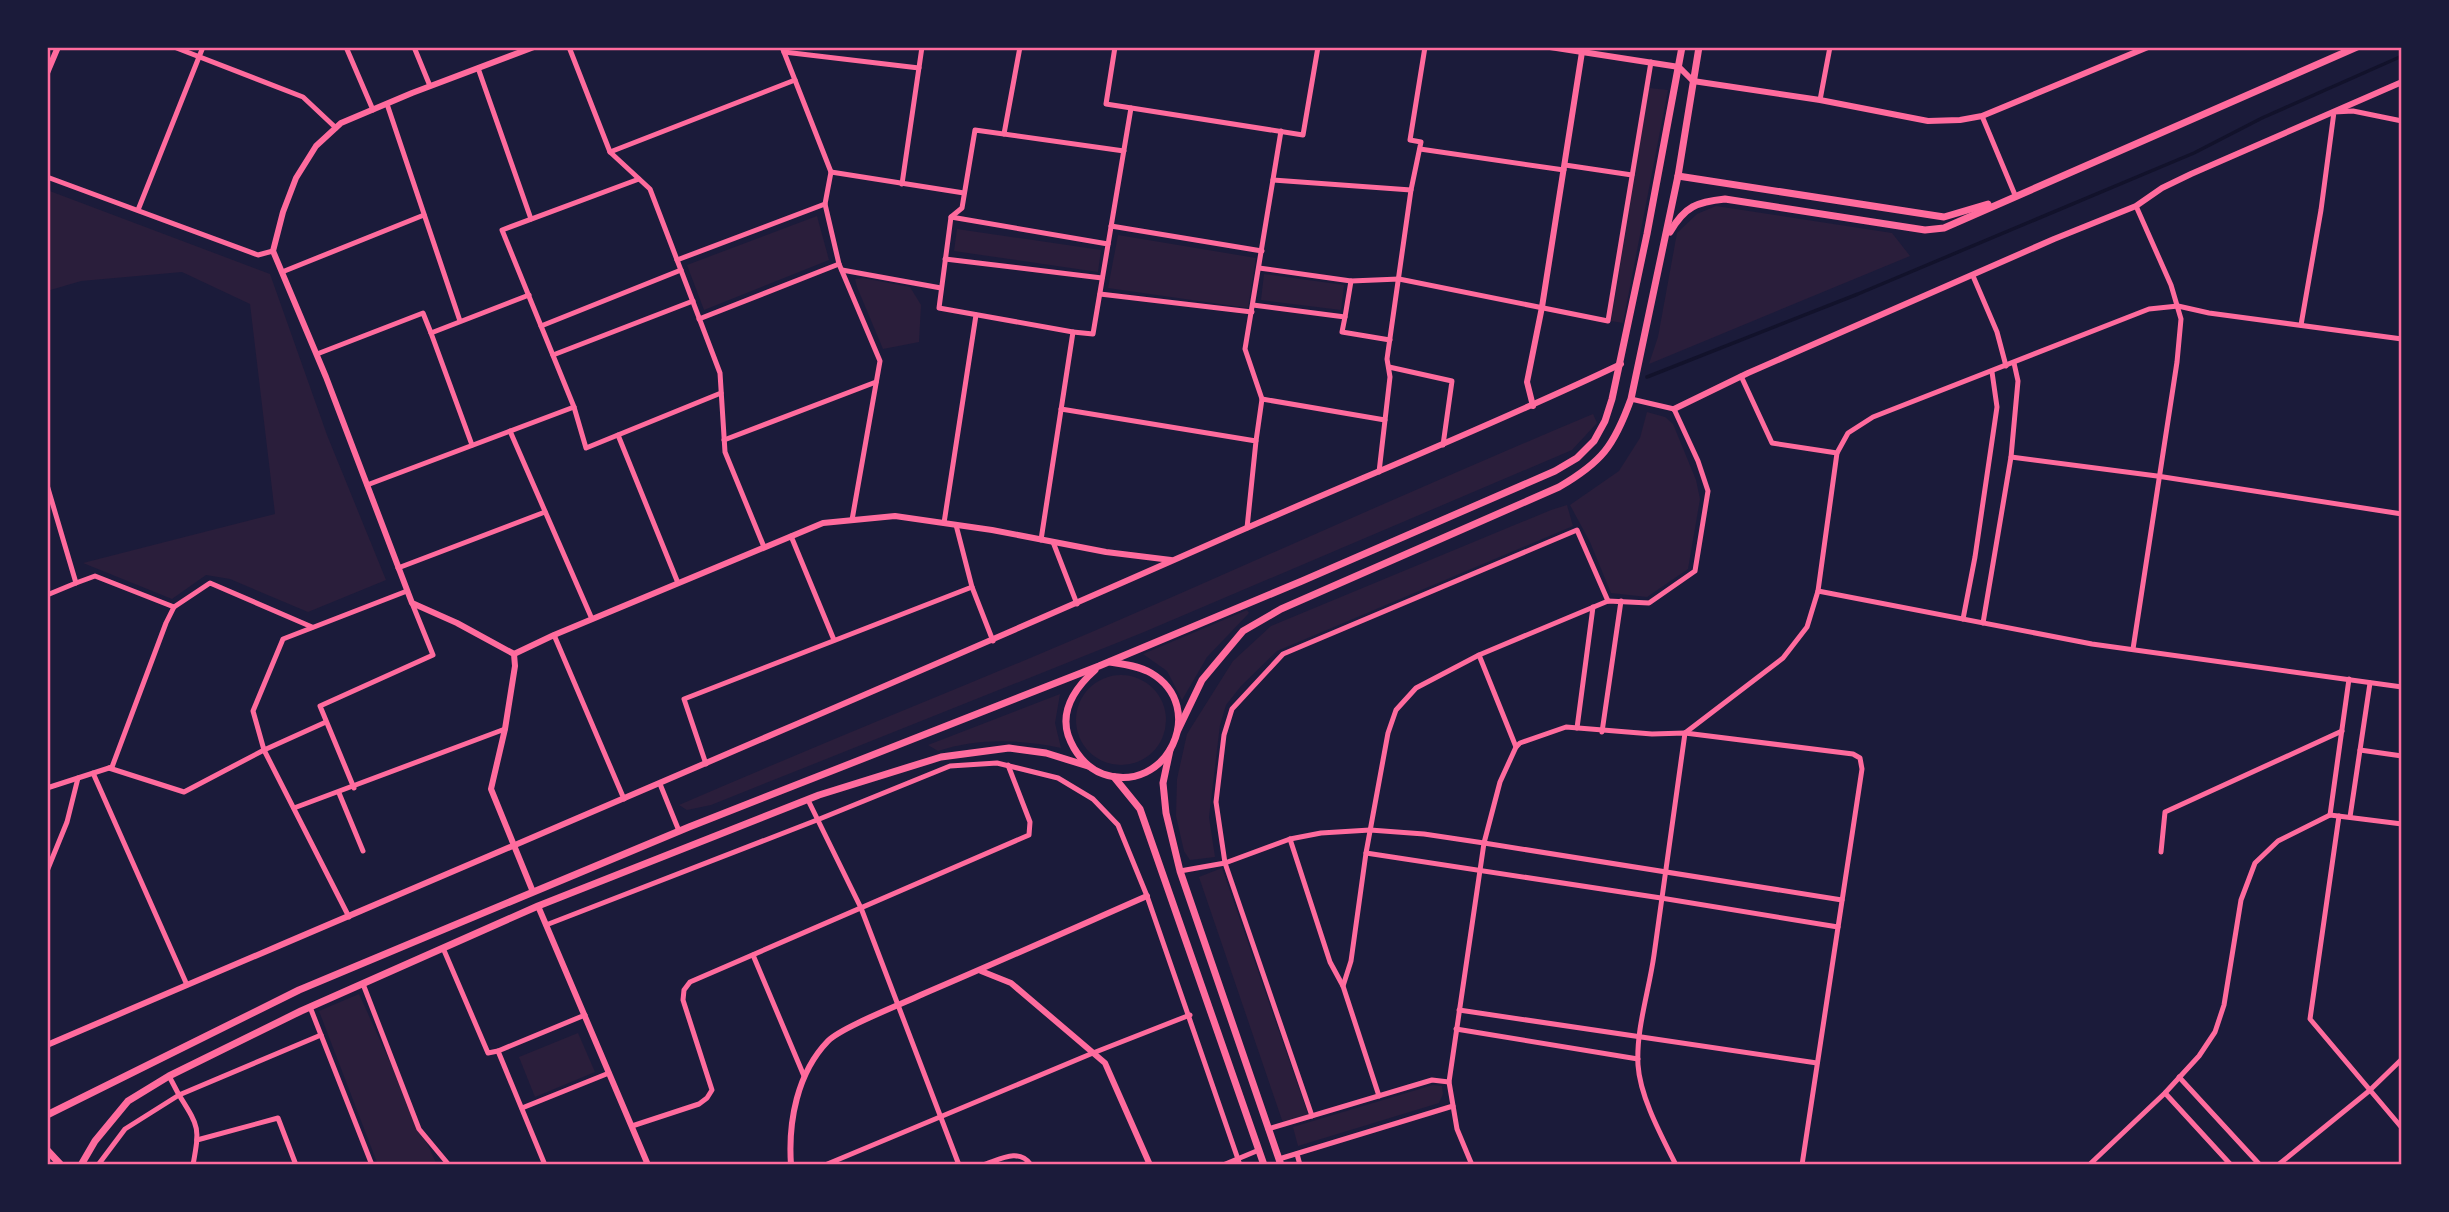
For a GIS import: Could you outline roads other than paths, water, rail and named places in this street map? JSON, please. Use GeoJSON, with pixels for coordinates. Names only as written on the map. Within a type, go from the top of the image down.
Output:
{"type":"FeatureCollection","features":[{"type":"Feature","properties":{"kind":"main road"},"geometry":{"type":"LineString","coordinates":[[47,1115],[299,990],[679,831],[1099,666],[1315,576],[1555,471],[1577,458],[1594,441],[1605,421],[1621,364],[1682,47]]}},
{"type":"Feature","properties":{"kind":"main road"},"geometry":{"type":"LineString","coordinates":[[1280,1162],[1180,871],[1166,813],[1163,783],[1178,730],[1202,680],[1243,631],[1281,610],[1559,487],[1584,472],[1604,454],[1620,430],[1630,399],[1666,238],[1699,47]]}},
{"type":"Feature","properties":{"kind":"main road"},"geometry":{"type":"LineString","coordinates":[[1666,238],[1679,215],[1699,202],[1726,199],[1925,230],[1944,228],[2357,47]]}},
{"type":"Feature","properties":{"kind":"main road"},"geometry":{"type":"LineString","coordinates":[[1678,176],[1944,217],[2015,195]]}},
{"type":"Feature","properties":{"kind":"main road"},"geometry":{"type":"LineString","coordinates":[[1109,661],[1150,672],[1163,683],[1176,705],[1178,730]]}},
{"type":"Feature","properties":{"kind":"main road"},"geometry":{"type":"LineString","coordinates":[[1088,766],[1075,751],[1068,733],[1067,714],[1072,695],[1099,666]]}},
{"type":"Feature","properties":{"kind":"main road"},"geometry":{"type":"LineString","coordinates":[[81,1165],[95,1141],[128,1101],[169,1076],[310,1007],[538,906],[808,800],[941,757],[1009,748],[1046,753],[1114,777],[1130,777],[1146,772],[1160,763],[1171,750]]}},
{"type":"Feature","properties":{"kind":"main road"},"geometry":{"type":"LineString","coordinates":[[1114,777],[1140,809],[1265,1165]]}},
{"type":"Feature","properties":{"kind":"main road"},"geometry":{"type":"LineString","coordinates":[[47,1150],[61,1165]]}},
{"type":"Feature","properties":{"kind":"street"},"geometry":{"type":"LineString","coordinates":[[47,73],[58,47]]}},
{"type":"Feature","properties":{"kind":"street"},"geometry":{"type":"LineString","coordinates":[[174,47],[303,97],[335,128]]}},
{"type":"Feature","properties":{"kind":"street"},"geometry":{"type":"LineString","coordinates":[[138,211],[203,47]]}},
{"type":"Feature","properties":{"kind":"street"},"geometry":{"type":"LineString","coordinates":[[346,47],[373,110]]}},
{"type":"Feature","properties":{"kind":"street"},"geometry":{"type":"LineString","coordinates":[[414,47],[430,86]]}},
{"type":"Feature","properties":{"kind":"street"},"geometry":{"type":"LineString","coordinates":[[354,788],[320,706],[433,655],[317,354],[274,251],[283,212],[296,178],[316,146],[341,123],[534,47]]}},
{"type":"Feature","properties":{"kind":"street"},"geometry":{"type":"LineString","coordinates":[[569,47],[610,152],[650,189],[720,373],[725,452],[764,547]]}},
{"type":"Feature","properties":{"kind":"street"},"geometry":{"type":"LineString","coordinates":[[902,184],[922,47]]}},
{"type":"Feature","properties":{"kind":"street"},"geometry":{"type":"LineString","coordinates":[[1004,134],[1020,47]]}},
{"type":"Feature","properties":{"kind":"street"},"geometry":{"type":"LineString","coordinates":[[1115,47],[1106,104],[1303,135],[1318,47]]}},
{"type":"Feature","properties":{"kind":"street"},"geometry":{"type":"LineString","coordinates":[[1379,472],[1390,377],[1387,359],[1411,190],[1421,142],[1410,140],[1424,47]]}},
{"type":"Feature","properties":{"kind":"street"},"geometry":{"type":"LineString","coordinates":[[1550,47],[1679,67],[1693,81],[1820,100],[1928,121],[1982,116],[2148,47]]}},
{"type":"Feature","properties":{"kind":"street"},"geometry":{"type":"LineString","coordinates":[[1820,100],[1830,47]]}},
{"type":"Feature","properties":{"kind":"street"},"geometry":{"type":"LineString","coordinates":[[852,520],[880,361],[841,267],[825,204],[831,172],[783,49],[919,68]]}},
{"type":"Feature","properties":{"kind":"street"},"geometry":{"type":"LineString","coordinates":[[1533,407],[1527,382],[1542,307],[1582,52]]}},
{"type":"Feature","properties":{"kind":"street"},"geometry":{"type":"LineString","coordinates":[[1259,268],[1350,281],[1399,279],[1608,321],[1651,62]]}},
{"type":"Feature","properties":{"kind":"street"},"geometry":{"type":"LineString","coordinates":[[478,68],[531,219]]}},
{"type":"Feature","properties":{"kind":"street"},"geometry":{"type":"LineString","coordinates":[[610,152],[795,80]]}},
{"type":"Feature","properties":{"kind":"street"},"geometry":{"type":"LineString","coordinates":[[1630,399],[1674,409],[1741,376],[2054,239],[2136,206],[2181,179],[2402,82]]}},
{"type":"Feature","properties":{"kind":"street"},"geometry":{"type":"LineString","coordinates":[[387,104],[460,321]]}},
{"type":"Feature","properties":{"kind":"street"},"geometry":{"type":"LineString","coordinates":[[1124,151],[975,130],[962,208],[951,217],[939,308],[1093,334],[1102,278],[1124,151],[1131,108]]}},
{"type":"Feature","properties":{"kind":"street"},"geometry":{"type":"LineString","coordinates":[[2334,112],[2353,111],[2402,121]]}},
{"type":"Feature","properties":{"kind":"street"},"geometry":{"type":"LineString","coordinates":[[2301,325],[2321,210],[2334,112]]}},
{"type":"Feature","properties":{"kind":"street"},"geometry":{"type":"LineString","coordinates":[[1982,116],[2015,195]]}},
{"type":"Feature","properties":{"kind":"street"},"geometry":{"type":"LineString","coordinates":[[1247,528],[1262,399],[1245,349],[1281,131]]}},
{"type":"Feature","properties":{"kind":"street"},"geometry":{"type":"LineString","coordinates":[[1420,149],[1632,175]]}},
{"type":"Feature","properties":{"kind":"street"},"geometry":{"type":"LineString","coordinates":[[831,172],[964,193]]}},
{"type":"Feature","properties":{"kind":"street"},"geometry":{"type":"LineString","coordinates":[[47,177],[258,255],[274,251]]}},
{"type":"Feature","properties":{"kind":"street"},"geometry":{"type":"LineString","coordinates":[[639,179],[502,230],[574,407],[586,448],[721,393]]}},
{"type":"Feature","properties":{"kind":"street"},"geometry":{"type":"LineString","coordinates":[[1273,180],[1411,190]]}},
{"type":"Feature","properties":{"kind":"street"},"geometry":{"type":"LineString","coordinates":[[677,260],[825,204]]}},
{"type":"Feature","properties":{"kind":"street"},"geometry":{"type":"LineString","coordinates":[[2133,649],[2177,362],[2181,320],[2171,285],[2136,206]]}},
{"type":"Feature","properties":{"kind":"street"},"geometry":{"type":"LineString","coordinates":[[282,272],[424,215]]}},
{"type":"Feature","properties":{"kind":"street"},"geometry":{"type":"LineString","coordinates":[[951,217],[1108,244]]}},
{"type":"Feature","properties":{"kind":"street"},"geometry":{"type":"LineString","coordinates":[[1111,226],[1262,251]]}},
{"type":"Feature","properties":{"kind":"street"},"geometry":{"type":"LineString","coordinates":[[945,259],[1102,278]]}},
{"type":"Feature","properties":{"kind":"street"},"geometry":{"type":"LineString","coordinates":[[699,319],[841,267],[941,288]]}},
{"type":"Feature","properties":{"kind":"street"},"geometry":{"type":"LineString","coordinates":[[541,326],[681,270]]}},
{"type":"Feature","properties":{"kind":"street"},"geometry":{"type":"LineString","coordinates":[[1973,276],[1997,332],[2006,366]]}},
{"type":"Feature","properties":{"kind":"street"},"geometry":{"type":"LineString","coordinates":[[1350,281],[1342,332],[1390,340]]}},
{"type":"Feature","properties":{"kind":"street"},"geometry":{"type":"LineString","coordinates":[[1100,294],[1252,312]]}},
{"type":"Feature","properties":{"kind":"street"},"geometry":{"type":"LineString","coordinates":[[431,333],[529,295]]}},
{"type":"Feature","properties":{"kind":"street"},"geometry":{"type":"LineString","coordinates":[[553,355],[693,301]]}},
{"type":"Feature","properties":{"kind":"street"},"geometry":{"type":"LineString","coordinates":[[1253,304],[1345,317]]}},
{"type":"Feature","properties":{"kind":"street"},"geometry":{"type":"LineString","coordinates":[[1676,1165],[1643,1088],[1638,1059],[1685,733],[1783,658],[1808,628],[1818,592],[1837,453],[1848,433],[1873,418],[2149,309],[2178,306],[2209,313],[2402,339]]}},
{"type":"Feature","properties":{"kind":"street"},"geometry":{"type":"LineString","coordinates":[[317,354],[423,313],[472,446]]}},
{"type":"Feature","properties":{"kind":"street"},"geometry":{"type":"LineString","coordinates":[[944,523],[976,315]]}},
{"type":"Feature","properties":{"kind":"street"},"geometry":{"type":"LineString","coordinates":[[1041,540],[1073,332]]}},
{"type":"Feature","properties":{"kind":"street"},"geometry":{"type":"LineString","coordinates":[[1983,623],[2011,457],[2018,381],[2014,363]]}},
{"type":"Feature","properties":{"kind":"street"},"geometry":{"type":"LineString","coordinates":[[47,1045],[993,641],[1247,528],[1533,407],[1621,364]]}},
{"type":"Feature","properties":{"kind":"street"},"geometry":{"type":"LineString","coordinates":[[1388,367],[1452,381],[1443,444]]}},
{"type":"Feature","properties":{"kind":"street"},"geometry":{"type":"LineString","coordinates":[[1963,619],[1997,407],[1992,372]]}},
{"type":"Feature","properties":{"kind":"street"},"geometry":{"type":"LineString","coordinates":[[1741,376],[1772,443],[1837,453]]}},
{"type":"Feature","properties":{"kind":"street"},"geometry":{"type":"LineString","coordinates":[[724,440],[876,382]]}},
{"type":"Feature","properties":{"kind":"street"},"geometry":{"type":"LineString","coordinates":[[1262,399],[1385,420]]}},
{"type":"Feature","properties":{"kind":"street"},"geometry":{"type":"LineString","coordinates":[[367,485],[574,407]]}},
{"type":"Feature","properties":{"kind":"street"},"geometry":{"type":"LineString","coordinates":[[1061,409],[1256,441]]}},
{"type":"Feature","properties":{"kind":"street"},"geometry":{"type":"LineString","coordinates":[[1343,986],[1351,961],[1366,853],[1388,733],[1396,710],[1416,688],[1479,655],[1608,601],[1648,603],[1695,571],[1708,491],[1698,461],[1674,409]]}},
{"type":"Feature","properties":{"kind":"street"},"geometry":{"type":"LineString","coordinates":[[510,431],[592,619]]}},
{"type":"Feature","properties":{"kind":"street"},"geometry":{"type":"LineString","coordinates":[[618,435],[678,583]]}},
{"type":"Feature","properties":{"kind":"street"},"geometry":{"type":"LineString","coordinates":[[2011,457],[2160,476],[2402,514]]}},
{"type":"Feature","properties":{"kind":"street"},"geometry":{"type":"LineString","coordinates":[[47,485],[76,583]]}},
{"type":"Feature","properties":{"kind":"street"},"geometry":{"type":"LineString","coordinates":[[398,568],[545,512]]}},
{"type":"Feature","properties":{"kind":"street"},"geometry":{"type":"LineString","coordinates":[[514,654],[823,523],[895,516],[1173,561]]}},
{"type":"Feature","properties":{"kind":"street"},"geometry":{"type":"LineString","coordinates":[[956,525],[972,587],[993,641]]}},
{"type":"Feature","properties":{"kind":"street"},"geometry":{"type":"LineString","coordinates":[[1312,1116],[1225,863],[1216,802],[1224,735],[1231,709],[1283,654],[1577,530],[1608,601]]}},
{"type":"Feature","properties":{"kind":"street"},"geometry":{"type":"LineString","coordinates":[[791,536],[834,640]]}},
{"type":"Feature","properties":{"kind":"street"},"geometry":{"type":"LineString","coordinates":[[1053,542],[1077,604]]}},
{"type":"Feature","properties":{"kind":"street"},"geometry":{"type":"LineString","coordinates":[[47,595],[95,576],[174,607]]}},
{"type":"Feature","properties":{"kind":"street"},"geometry":{"type":"LineString","coordinates":[[47,788],[113,767],[174,607],[210,583],[312,627]]}},
{"type":"Feature","properties":{"kind":"street"},"geometry":{"type":"LineString","coordinates":[[706,764],[684,699],[972,587]]}},
{"type":"Feature","properties":{"kind":"street"},"geometry":{"type":"LineString","coordinates":[[349,917],[264,750],[253,711],[283,639],[407,590]]}},
{"type":"Feature","properties":{"kind":"street"},"geometry":{"type":"LineString","coordinates":[[1818,592],[2092,643],[2402,687]]}},
{"type":"Feature","properties":{"kind":"street"},"geometry":{"type":"LineString","coordinates":[[1602,732],[1621,601]]}},
{"type":"Feature","properties":{"kind":"street"},"geometry":{"type":"LineString","coordinates":[[412,603],[457,622],[514,654]]}},
{"type":"Feature","properties":{"kind":"street"},"geometry":{"type":"LineString","coordinates":[[1577,728],[1593,607]]}},
{"type":"Feature","properties":{"kind":"street"},"geometry":{"type":"LineString","coordinates":[[554,635],[624,799]]}},
{"type":"Feature","properties":{"kind":"street"},"geometry":{"type":"LineString","coordinates":[[514,654],[515,666],[505,729],[491,789],[648,1165]]}},
{"type":"Feature","properties":{"kind":"street"},"geometry":{"type":"LineString","coordinates":[[1479,655],[1517,747]]}},
{"type":"Feature","properties":{"kind":"street"},"geometry":{"type":"LineString","coordinates":[[2330,815],[2349,680]]}},
{"type":"Feature","properties":{"kind":"street"},"geometry":{"type":"LineString","coordinates":[[2350,817],[2370,683]]}},
{"type":"Feature","properties":{"kind":"street"},"geometry":{"type":"LineString","coordinates":[[109,768],[184,792],[264,750],[326,722]]}},
{"type":"Feature","properties":{"kind":"street"},"geometry":{"type":"LineString","coordinates":[[1472,1165],[1457,1129],[1449,1082],[1485,843],[1500,782],[1517,747],[1520,743],[1566,727],[1602,732],[1685,733],[1853,754],[1860,758],[1862,769],[1802,1165]]}},
{"type":"Feature","properties":{"kind":"street"},"geometry":{"type":"LineString","coordinates":[[294,808],[354,788],[505,729]]}},
{"type":"Feature","properties":{"kind":"street"},"geometry":{"type":"LineString","coordinates":[[2161,852],[2165,811],[2342,731]]}},
{"type":"Feature","properties":{"kind":"street"},"geometry":{"type":"LineString","coordinates":[[2360,750],[2402,756]]}},
{"type":"Feature","properties":{"kind":"street"},"geometry":{"type":"LineString","coordinates":[[546,925],[950,766],[997,763],[1058,778],[1094,799],[1118,825],[1147,896],[1239,1162]]}},
{"type":"Feature","properties":{"kind":"street"},"geometry":{"type":"LineString","coordinates":[[632,1126],[699,1104],[708,1098],[712,1090],[682,1000],[684,990],[690,982],[1029,835],[1030,822],[1008,765]]}},
{"type":"Feature","properties":{"kind":"street"},"geometry":{"type":"LineString","coordinates":[[93,773],[187,985]]}},
{"type":"Feature","properties":{"kind":"street"},"geometry":{"type":"LineString","coordinates":[[47,870],[67,822],[78,778]]}},
{"type":"Feature","properties":{"kind":"street"},"geometry":{"type":"LineString","coordinates":[[660,783],[679,831]]}},
{"type":"Feature","properties":{"kind":"street"},"geometry":{"type":"LineString","coordinates":[[339,793],[363,850]]}},
{"type":"Feature","properties":{"kind":"street"},"geometry":{"type":"LineString","coordinates":[[808,800],[861,908],[958,1165]]}},
{"type":"Feature","properties":{"kind":"street"},"geometry":{"type":"LineString","coordinates":[[2089,1165],[2165,1093],[2199,1056],[2215,1032],[2224,1005],[2241,900],[2255,863],[2278,841],[2330,815],[2402,824]]}},
{"type":"Feature","properties":{"kind":"street"},"geometry":{"type":"LineString","coordinates":[[2339,816],[2310,1019],[2402,1128]]}},
{"type":"Feature","properties":{"kind":"street"},"geometry":{"type":"LineString","coordinates":[[1180,871],[1225,863],[1290,839],[1321,833],[1370,830],[1485,843],[1842,900]]}},
{"type":"Feature","properties":{"kind":"street"},"geometry":{"type":"LineString","coordinates":[[1290,839],[1329,962],[1343,986],[1379,1096]]}},
{"type":"Feature","properties":{"kind":"street"},"geometry":{"type":"LineString","coordinates":[[1366,853],[1838,927]]}},
{"type":"Feature","properties":{"kind":"street"},"geometry":{"type":"LineString","coordinates":[[791,1165],[792,1124],[804,1076],[832,1037],[898,1005],[1147,896]]}},
{"type":"Feature","properties":{"kind":"street"},"geometry":{"type":"LineString","coordinates":[[443,948],[488,1053],[585,1015]]}},
{"type":"Feature","properties":{"kind":"street"},"geometry":{"type":"LineString","coordinates":[[753,956],[804,1076]]}},
{"type":"Feature","properties":{"kind":"street"},"geometry":{"type":"LineString","coordinates":[[979,970],[1011,982],[1105,1063],[1150,1165]]}},
{"type":"Feature","properties":{"kind":"street"},"geometry":{"type":"LineString","coordinates":[[363,984],[419,1129],[449,1165]]}},
{"type":"Feature","properties":{"kind":"street"},"geometry":{"type":"LineString","coordinates":[[310,1007],[372,1165]]}},
{"type":"Feature","properties":{"kind":"street"},"geometry":{"type":"LineString","coordinates":[[1459,1010],[1817,1063]]}},
{"type":"Feature","properties":{"kind":"street"},"geometry":{"type":"LineString","coordinates":[[825,1165],[1093,1053],[1190,1016]]}},
{"type":"Feature","properties":{"kind":"street"},"geometry":{"type":"LineString","coordinates":[[1456,1029],[1638,1059]]}},
{"type":"Feature","properties":{"kind":"street"},"geometry":{"type":"LineString","coordinates":[[98,1165],[125,1129],[179,1095],[321,1035]]}},
{"type":"Feature","properties":{"kind":"street"},"geometry":{"type":"LineString","coordinates":[[498,1051],[545,1165]]}},
{"type":"Feature","properties":{"kind":"street"},"geometry":{"type":"LineString","coordinates":[[2278,1165],[2369,1091],[2402,1059]]}},
{"type":"Feature","properties":{"kind":"street"},"geometry":{"type":"LineString","coordinates":[[522,1108],[609,1073]]}},
{"type":"Feature","properties":{"kind":"street"},"geometry":{"type":"LineString","coordinates":[[169,1076],[197,1123],[193,1165]]}},
{"type":"Feature","properties":{"kind":"street"},"geometry":{"type":"LineString","coordinates":[[2179,1077],[2260,1165]]}},
{"type":"Feature","properties":{"kind":"street"},"geometry":{"type":"LineString","coordinates":[[1268,1129],[1432,1080],[1449,1082]]}},
{"type":"Feature","properties":{"kind":"street"},"geometry":{"type":"LineString","coordinates":[[2165,1093],[2231,1165]]}},
{"type":"Feature","properties":{"kind":"street"},"geometry":{"type":"LineString","coordinates":[[1280,1162],[1297,1154],[1453,1106]]}},
{"type":"Feature","properties":{"kind":"street"},"geometry":{"type":"LineString","coordinates":[[197,1140],[278,1118],[296,1165]]}},
{"type":"Feature","properties":{"kind":"street"},"geometry":{"type":"LineString","coordinates":[[1223,1165],[1239,1162],[1259,1150]]}},
{"type":"Feature","properties":{"kind":"street"},"geometry":{"type":"LineString","coordinates":[[982,1165],[1016,1154],[1026,1157],[1031,1165]]}},
{"type":"Feature","properties":{"kind":"street"},"geometry":{"type":"LineString","coordinates":[[1297,1154],[1300,1165]]}},
{"type":"Feature","properties":{"kind":"waterway"},"geometry":{"type":"LineString","coordinates":[[1647,377],[1858,294],[2194,153],[2262,118],[2402,56]]}}]}
